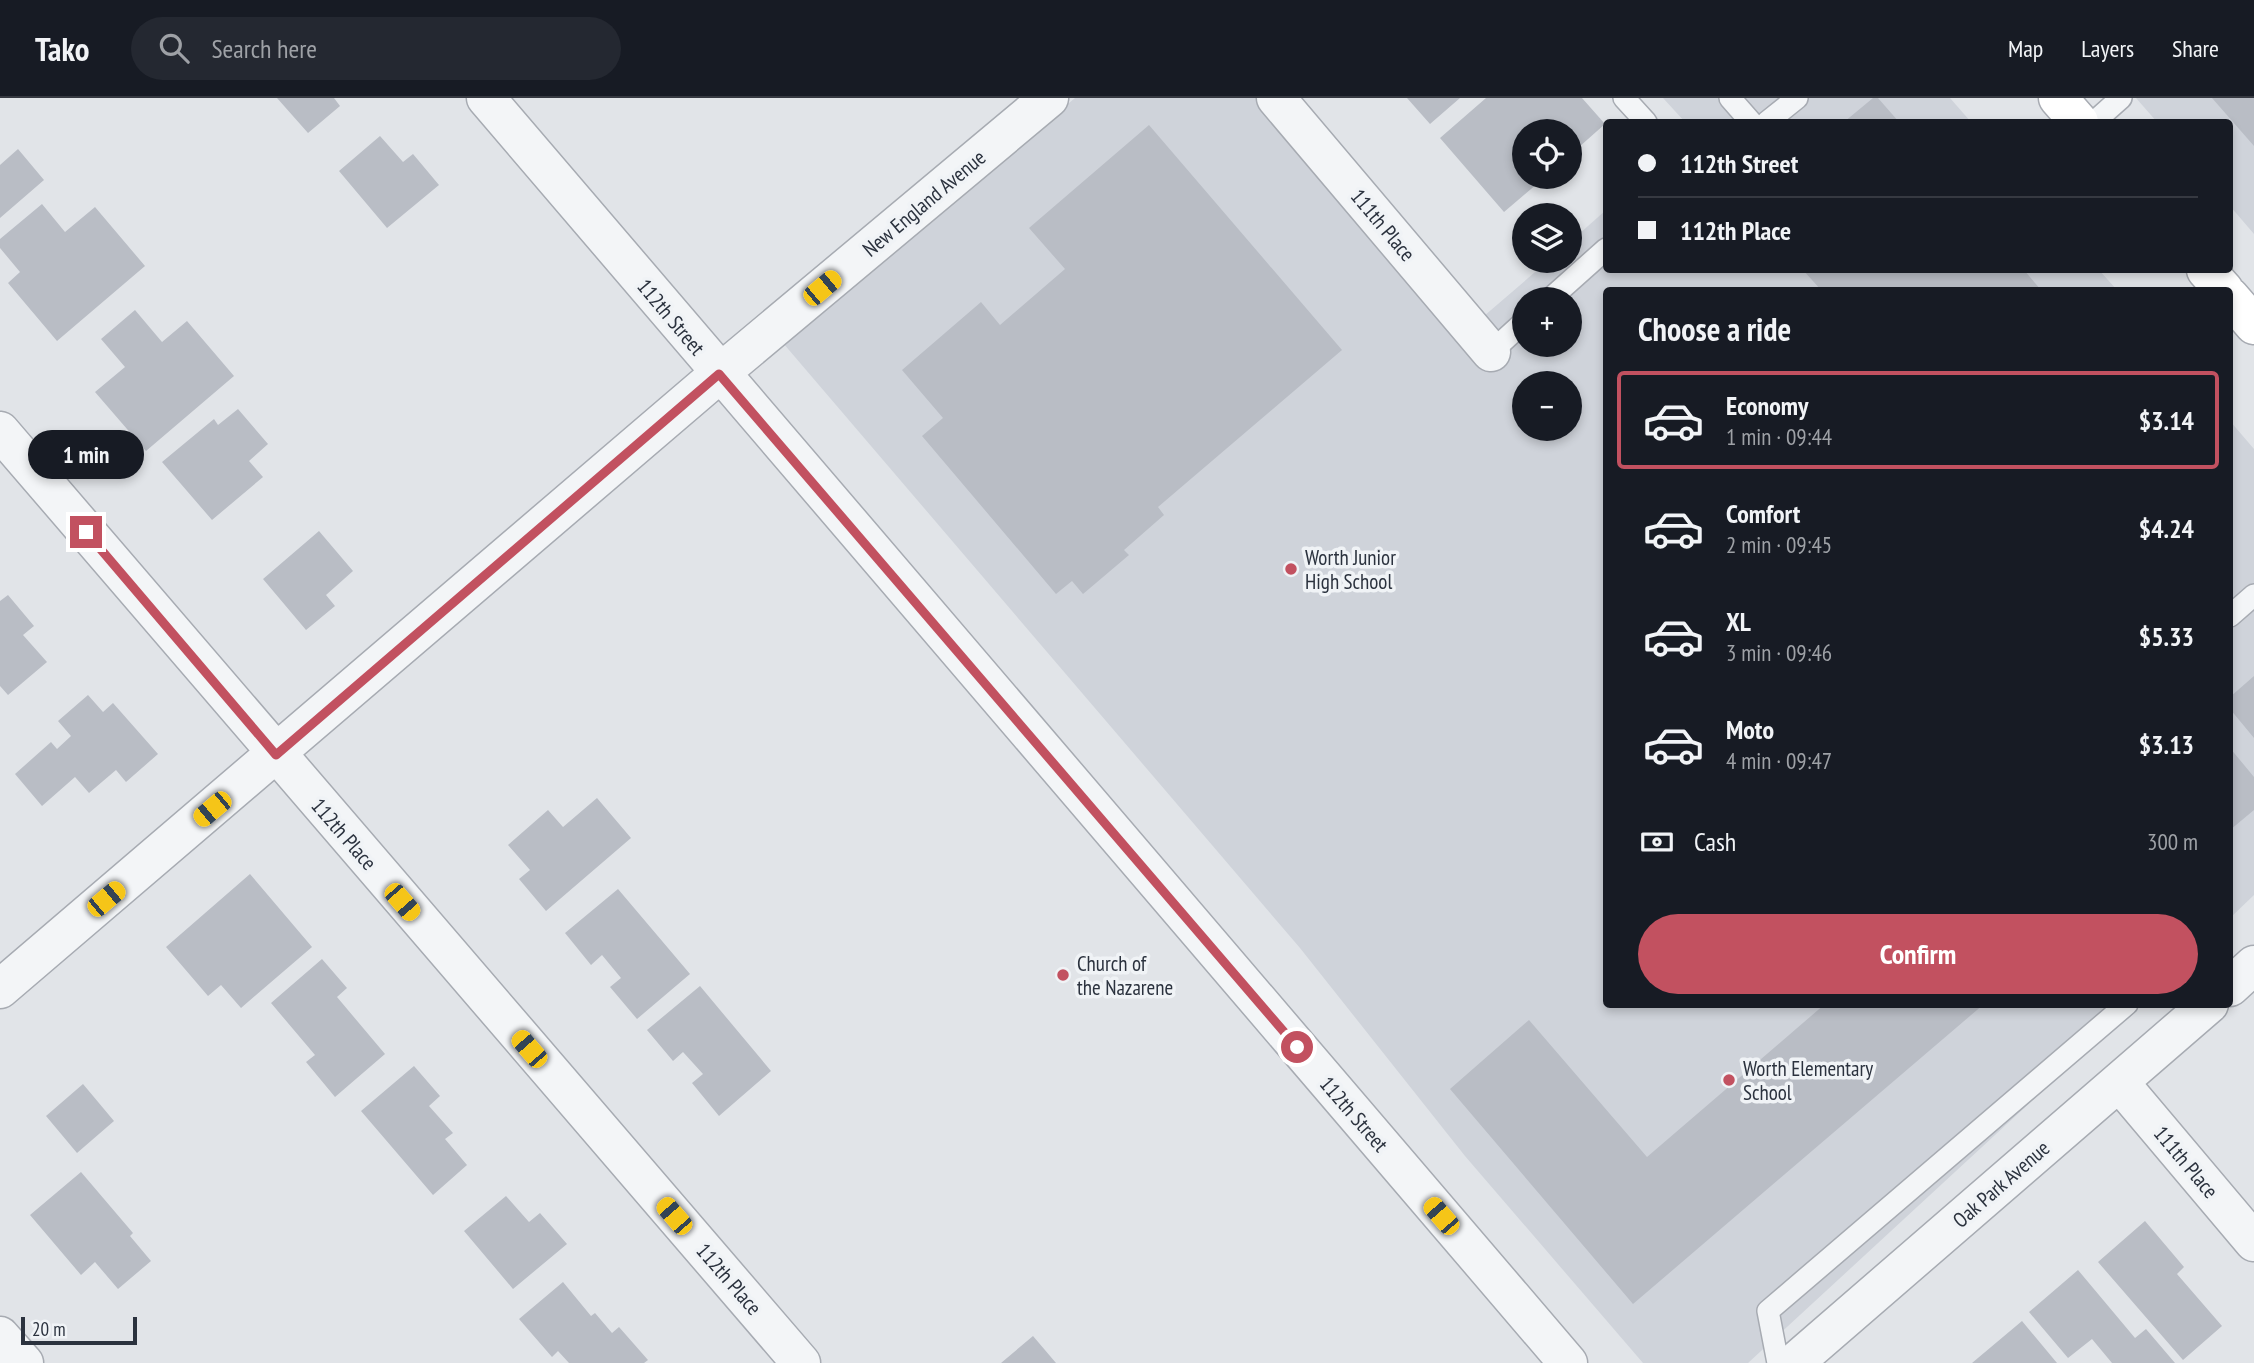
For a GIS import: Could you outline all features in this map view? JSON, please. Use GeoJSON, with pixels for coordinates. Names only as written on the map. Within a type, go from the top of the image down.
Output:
{"type":"FeatureCollection","features":[{"type":"Feature","properties":{"kind":"main road"},"geometry":{"type":"LineString","coordinates":[[2058,98],[2076,119]]}},
{"type":"Feature","properties":{"kind":"main road"},"geometry":{"type":"LineString","coordinates":[[2233,303],[2254,325]]}},
{"type":"Feature","properties":{"kind":"street","name":"112th Street"},"geometry":{"type":"LineString","coordinates":[[486,98],[719,374],[1568,1363]]}},
{"type":"Feature","properties":{"kind":"street","name":"New England Avenue"},"geometry":{"type":"LineString","coordinates":[[0,989],[719,374],[1049,98]]}},
{"type":"Feature","properties":{"kind":"street","name":"111th Place"},"geometry":{"type":"LineString","coordinates":[[1276,98],[1491,352]]}},
{"type":"Feature","properties":{"kind":"street","name":"112th Place"},"geometry":{"type":"LineString","coordinates":[[0,431],[801,1363]]}},
{"type":"Feature","properties":{"kind":"street"},"geometry":{"type":"LineString","coordinates":[[2233,983],[2254,965]]}},
{"type":"Feature","properties":{"kind":"street","name":"Oak Park Avenue"},"geometry":{"type":"LineString","coordinates":[[1794,1363],[2119,1082],[2192,1009]]}},
{"type":"Feature","properties":{"kind":"street","name":"111th Place"},"geometry":{"type":"LineString","coordinates":[[2119,1082],[2254,1242]]}},
{"type":"Feature","properties":{"kind":"street"},"geometry":{"type":"LineString","coordinates":[[0,1336],[24,1363]]}},
{"type":"Feature","properties":{"kind":"lane"},"geometry":{"type":"LineString","coordinates":[[1624,98],[1643,119]]}},
{"type":"Feature","properties":{"kind":"lane"},"geometry":{"type":"LineString","coordinates":[[1730,98],[1748,119]]}},
{"type":"Feature","properties":{"kind":"lane"},"geometry":{"type":"LineString","coordinates":[[1771,119],[1797,98]]}},
{"type":"Feature","properties":{"kind":"lane"},"geometry":{"type":"LineString","coordinates":[[2097,119],[2121,98]]}},
{"type":"Feature","properties":{"kind":"lane"},"geometry":{"type":"LineString","coordinates":[[1563,287],[1603,251]]}},
{"type":"Feature","properties":{"kind":"lane"},"geometry":{"type":"LineString","coordinates":[[1491,352],[1512,333]]}},
{"type":"Feature","properties":{"kind":"lane"},"geometry":{"type":"LineString","coordinates":[[2233,613],[2254,595]]}},
{"type":"Feature","properties":{"kind":"lane"},"geometry":{"type":"LineString","coordinates":[[1778,1363],[1768,1311],[2122,1008]]}},
{"type":"Feature","properties":{"kind":"shaded area","name":"Worth Junior High School"},"geometry":{"type":"Polygon","coordinates":[[[1075,98],[1287,98],[1477,322],[1512,292],[1512,357],[1582,357],[1582,287],[1518,287],[1534,273],[1582,273],[1582,231],[1603,213],[1603,273],[2102,273],[2114,287],[1603,287],[1603,1008],[2133,1008],[1748,1363],[1643,1363],[1465,1156],[1300,948],[783,343],[1075,98]]]}},
{"type":"Feature","properties":{"kind":"shaded area"},"geometry":{"type":"Polygon","coordinates":[[[1663,98],[1950,98],[1968,119],[1682,119],[1663,98]]]}},
{"type":"Feature","properties":{"kind":"shaded area"},"geometry":{"type":"Polygon","coordinates":[[[2136,98],[2254,98],[2254,234],[2233,210],[2233,119],[2154,119],[2136,98]]]}},
{"type":"Feature","properties":{"kind":"shaded area"},"geometry":{"type":"Polygon","coordinates":[[[2233,424],[2254,449],[2254,895],[2233,915],[2233,424]]]}},
{"type":"Feature","properties":{"kind":"building"},"geometry":{"type":"Polygon","coordinates":[[[277,98],[334,98],[340,106],[308,133],[277,98]]]}},
{"type":"Feature","properties":{"kind":"building"},"geometry":{"type":"Polygon","coordinates":[[[1407,98],[1460,98],[1430,124],[1407,98]]]}},
{"type":"Feature","properties":{"kind":"building"},"geometry":{"type":"Polygon","coordinates":[[[1486,98],[1582,98],[1603,122],[1603,126],[1582,144],[1582,119],[1512,119],[1512,189],[1531,189],[1504,212],[1440,138],[1486,98]]]}},
{"type":"Feature","properties":{"kind":"building"},"geometry":{"type":"Polygon","coordinates":[[[1873,98],[1878,98],[1896,119],[1848,119],[1873,98]]]}},
{"type":"Feature","properties":{"kind":"building"},"geometry":{"type":"Polygon","coordinates":[[[2212,98],[2254,98],[2254,146],[2233,119],[2212,98]]]}},
{"type":"Feature","properties":{"kind":"building"},"geometry":{"type":"Polygon","coordinates":[[[1149,125],[1342,350],[1158,507],[1164,515],[1124,550],[1129,555],[1083,594],[1072,581],[1056,594],[922,436],[943,418],[902,370],[981,302],[1000,325],[1065,269],[1029,228],[1149,125]]]}},
{"type":"Feature","properties":{"kind":"building"},"geometry":{"type":"Polygon","coordinates":[[[380,136],[403,162],[413,154],[439,185],[387,228],[339,171],[380,136]]]}},
{"type":"Feature","properties":{"kind":"building"},"geometry":{"type":"Polygon","coordinates":[[[18,149],[44,180],[0,218],[0,165],[18,149]]]}},
{"type":"Feature","properties":{"kind":"building"},"geometry":{"type":"Polygon","coordinates":[[[42,204],[65,232],[95,207],[145,266],[57,341],[8,283],[20,272],[0,248],[0,239],[42,204]]]}},
{"type":"Feature","properties":{"kind":"building"},"geometry":{"type":"Polygon","coordinates":[[[1806,273],[2027,273],[2038,287],[1818,287],[1806,273]]]}},
{"type":"Feature","properties":{"kind":"building"},"geometry":{"type":"Polygon","coordinates":[[[135,310],[162,342],[187,321],[234,376],[146,451],[95,392],[125,367],[101,339],[135,310]]]}},
{"type":"Feature","properties":{"kind":"building"},"geometry":{"type":"Polygon","coordinates":[[[238,409],[268,444],[249,461],[263,477],[212,520],[162,462],[214,419],[218,425],[238,409]]]}},
{"type":"Feature","properties":{"kind":"building"},"geometry":{"type":"Polygon","coordinates":[[[319,531],[353,571],[326,595],[335,606],[306,630],[263,579],[319,531]]]}},
{"type":"Feature","properties":{"kind":"building"},"geometry":{"type":"Polygon","coordinates":[[[8,595],[34,626],[23,635],[47,662],[8,695],[0,686],[0,601],[8,595]]]}},
{"type":"Feature","properties":{"kind":"building"},"geometry":{"type":"Polygon","coordinates":[[[2254,676],[2254,738],[2233,713],[2233,694],[2254,676]]]}},
{"type":"Feature","properties":{"kind":"building"},"geometry":{"type":"Polygon","coordinates":[[[88,695],[103,712],[113,703],[158,754],[126,782],[116,770],[89,793],[75,777],[42,806],[15,774],[51,742],[57,749],[71,736],[58,721],[88,695]]]}},
{"type":"Feature","properties":{"kind":"building"},"geometry":{"type":"Polygon","coordinates":[[[2233,752],[2254,777],[2254,810],[2233,828],[2233,752]]]}},
{"type":"Feature","properties":{"kind":"building"},"geometry":{"type":"Polygon","coordinates":[[[597,798],[631,838],[546,911],[519,879],[530,870],[508,845],[548,810],[563,827],[597,798]]]}},
{"type":"Feature","properties":{"kind":"building"},"geometry":{"type":"Polygon","coordinates":[[[250,874],[312,947],[241,1008],[221,985],[208,996],[166,947],[250,874]]]}},
{"type":"Feature","properties":{"kind":"building"},"geometry":{"type":"Polygon","coordinates":[[[618,889],[690,974],[637,1019],[610,987],[621,978],[602,955],[591,965],[565,933],[618,889]]]}},
{"type":"Feature","properties":{"kind":"building"},"geometry":{"type":"Polygon","coordinates":[[[322,959],[347,988],[337,997],[385,1054],[335,1097],[306,1062],[315,1055],[271,1003],[322,959]]]}},
{"type":"Feature","properties":{"kind":"building"},"geometry":{"type":"Polygon","coordinates":[[[700,986],[771,1071],[719,1116],[692,1083],[703,1074],[683,1052],[673,1061],[647,1030],[700,986]]]}},
{"type":"Feature","properties":{"kind":"building"},"geometry":{"type":"Polygon","coordinates":[[[1820,1008],[1979,1008],[1633,1304],[1450,1089],[1529,1020],[1647,1157],[1820,1008]]]}},
{"type":"Feature","properties":{"kind":"building"},"geometry":{"type":"Polygon","coordinates":[[[414,1066],[440,1096],[429,1106],[453,1133],[445,1139],[467,1165],[433,1195],[361,1111],[414,1066]]]}},
{"type":"Feature","properties":{"kind":"building"},"geometry":{"type":"Polygon","coordinates":[[[83,1084],[114,1121],[77,1153],[46,1116],[83,1084]]]}},
{"type":"Feature","properties":{"kind":"building"},"geometry":{"type":"Polygon","coordinates":[[[81,1172],[133,1233],[130,1236],[151,1261],[118,1289],[95,1262],[81,1275],[30,1215],[81,1172]]]}},
{"type":"Feature","properties":{"kind":"building"},"geometry":{"type":"Polygon","coordinates":[[[506,1196],[529,1222],[540,1213],[567,1244],[513,1289],[464,1231],[506,1196]]]}},
{"type":"Feature","properties":{"kind":"building"},"geometry":{"type":"Polygon","coordinates":[[[2145,1221],[2184,1267],[2177,1274],[2222,1326],[2183,1360],[2098,1262],[2145,1221]]]}},
{"type":"Feature","properties":{"kind":"building"},"geometry":{"type":"Polygon","coordinates":[[[2078,1270],[2135,1338],[2146,1329],[2175,1363],[2112,1363],[2092,1339],[2068,1358],[2029,1312],[2078,1270]]]}},
{"type":"Feature","properties":{"kind":"building"},"geometry":{"type":"Polygon","coordinates":[[[563,1282],[591,1316],[595,1313],[612,1333],[619,1327],[648,1360],[644,1363],[569,1363],[558,1351],[552,1357],[519,1319],[563,1282]]]}},
{"type":"Feature","properties":{"kind":"building"},"geometry":{"type":"Polygon","coordinates":[[[2022,1321],[2057,1363],[1972,1363],[2022,1321]]]}},
{"type":"Feature","properties":{"kind":"building"},"geometry":{"type":"Polygon","coordinates":[[[1033,1336],[1056,1363],[1001,1363],[1033,1336]]]}},
{"type":"Feature","properties":{"kind":"place","name":"Worth Junior High School"},"geometry":{"type":"Point","coordinates":[1291,569]}},
{"type":"Feature","properties":{"kind":"place","name":"Church of the Nazarene"},"geometry":{"type":"Point","coordinates":[1063,975]}},
{"type":"Feature","properties":{"kind":"place","name":"Worth Elementary School"},"geometry":{"type":"Point","coordinates":[1729,1080]}},
{"type":"Feature","properties":{"kind":"route"},"geometry":{"type":"LineString","coordinates":[[86,532],[276,755],[719,374],[1297,1047]]}}]}
